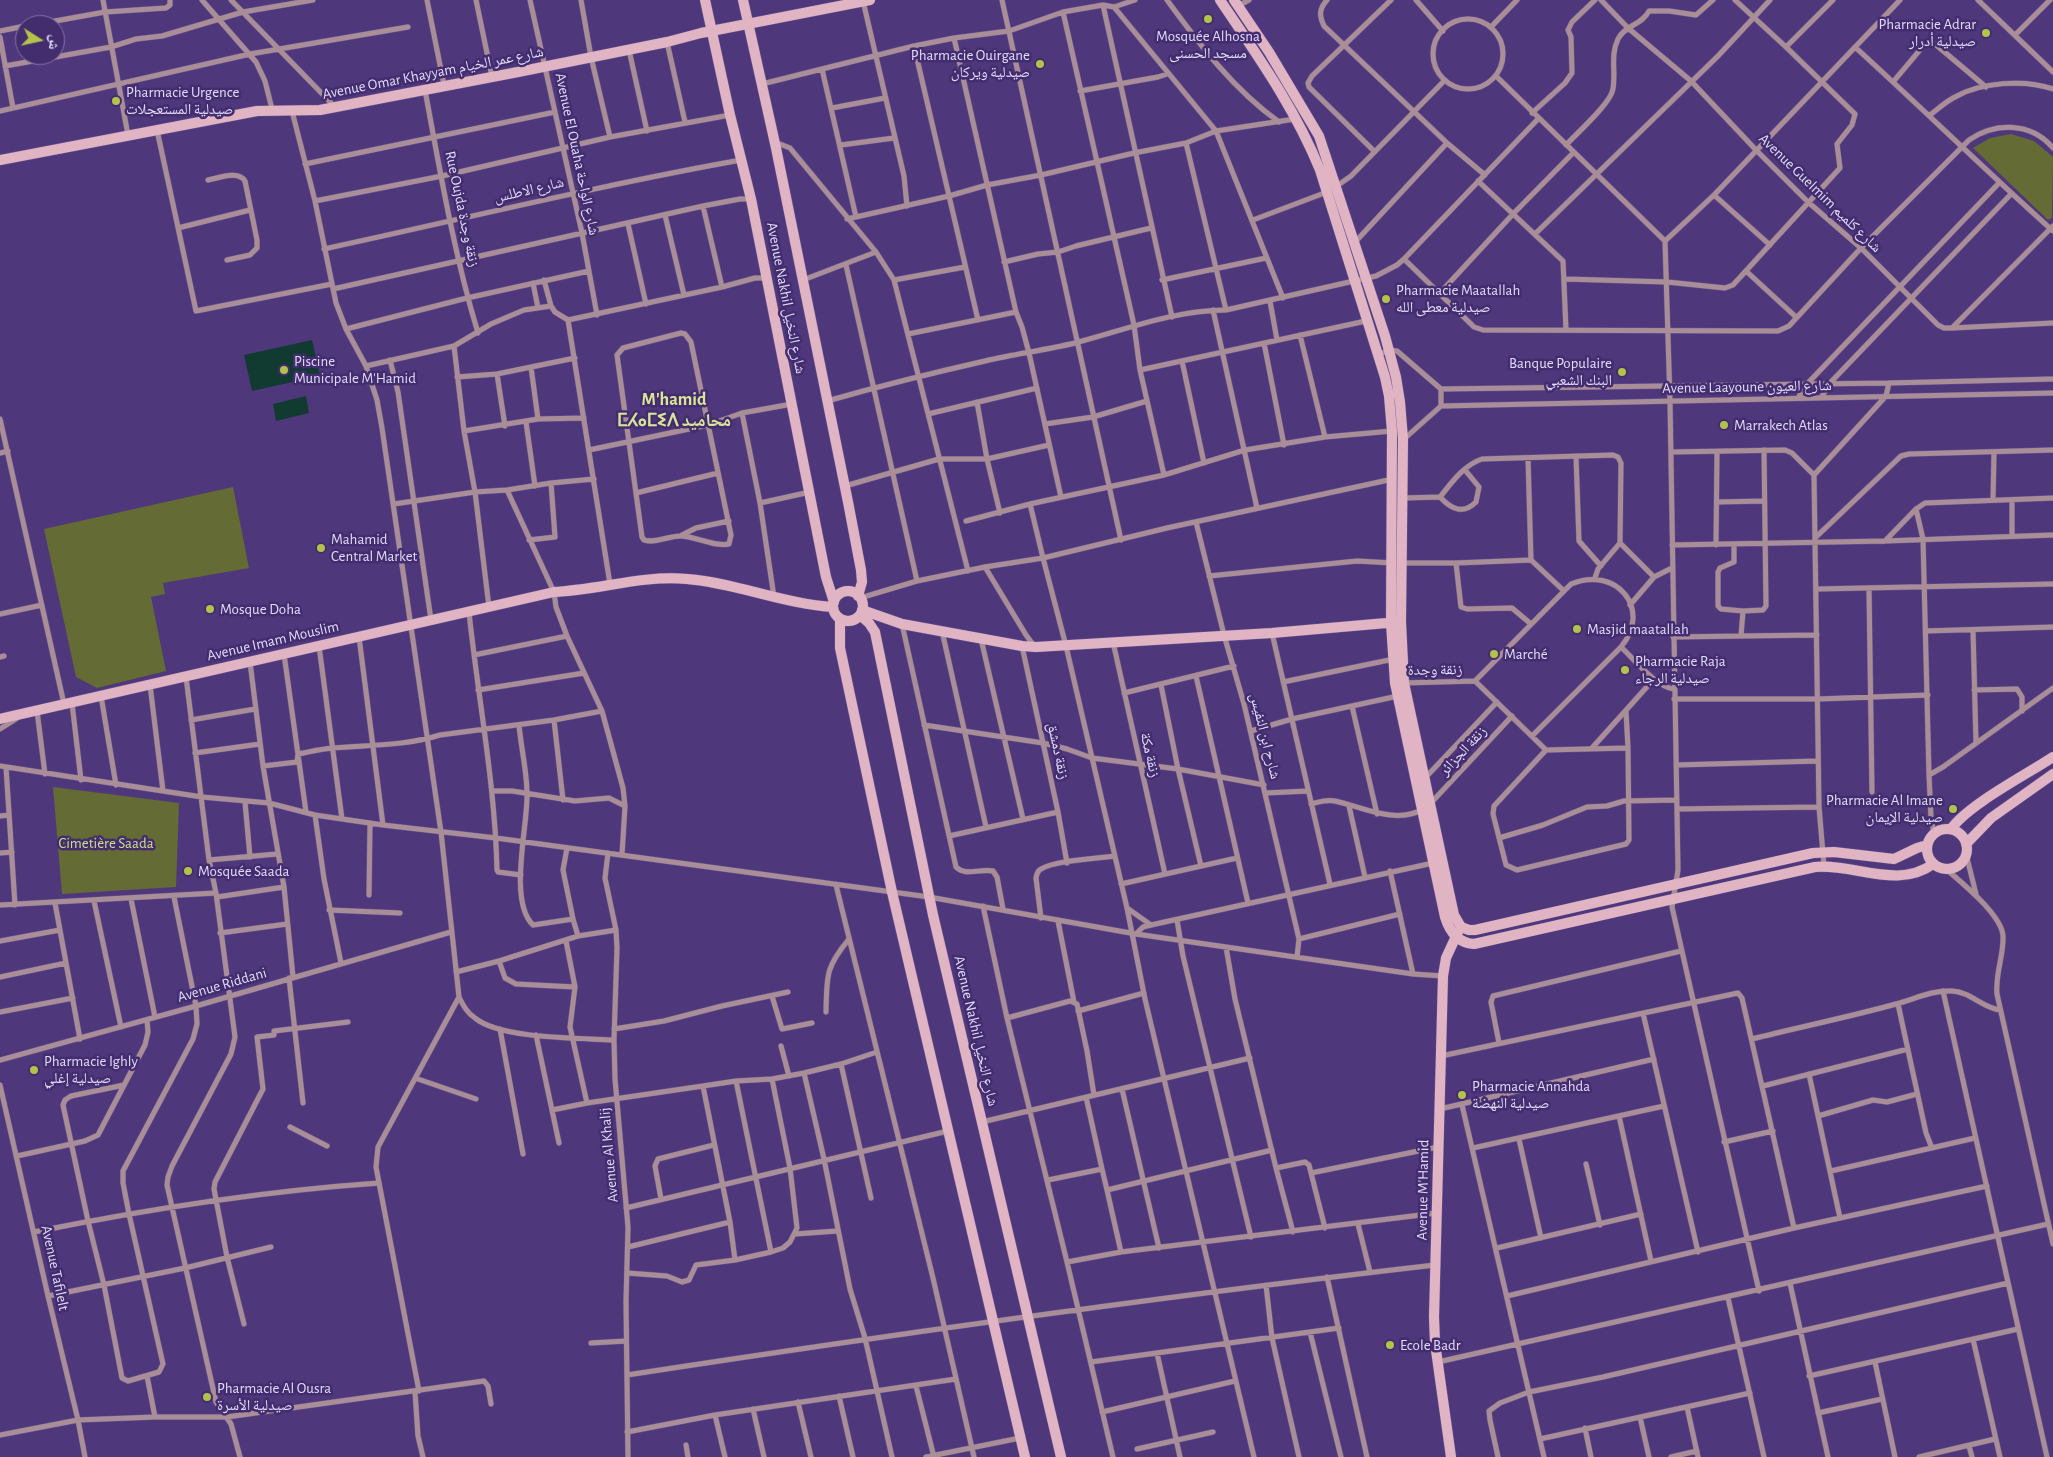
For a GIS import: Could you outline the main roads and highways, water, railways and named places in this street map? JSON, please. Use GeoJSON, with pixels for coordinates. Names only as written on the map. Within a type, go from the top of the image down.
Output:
{"type":"FeatureCollection","features":[{"type":"Feature","properties":{"kind":"place","name":"Mosquée Alhosna مسجد الحسنى"},"geometry":{"type":"Point","coordinates":[1208,19]}},
{"type":"Feature","properties":{"kind":"place","name":"Pharmacie Adrar صيدلية أدرار"},"geometry":{"type":"Point","coordinates":[1986,33]}},
{"type":"Feature","properties":{"kind":"place","name":"Pharmacie Ouirgane صيدلية ويركان"},"geometry":{"type":"Point","coordinates":[1040,64]}},
{"type":"Feature","properties":{"kind":"place","name":"Pharmacie Urgence صيدلية المستعجلات"},"geometry":{"type":"Point","coordinates":[116,101]}},
{"type":"Feature","properties":{"kind":"place","name":"Pharmacie Maatallah صيدلية معطى الله"},"geometry":{"type":"Point","coordinates":[1386,299]}},
{"type":"Feature","properties":{"kind":"place","name":"Piscine Municipale M'Hamid"},"geometry":{"type":"Point","coordinates":[284,370]}},
{"type":"Feature","properties":{"kind":"place","name":"Banque Populaire البنك الشعبي"},"geometry":{"type":"Point","coordinates":[1622,372]}},
{"type":"Feature","properties":{"kind":"place","name":"Marrakech Atlas"},"geometry":{"type":"Point","coordinates":[1724,425]}},
{"type":"Feature","properties":{"kind":"place","name":"Mahamid Central Market"},"geometry":{"type":"Point","coordinates":[321,548]}},
{"type":"Feature","properties":{"kind":"place","name":"Mosque Doha"},"geometry":{"type":"Point","coordinates":[210,609]}},
{"type":"Feature","properties":{"kind":"place","name":"Masjid maatallah"},"geometry":{"type":"Point","coordinates":[1577,629]}},
{"type":"Feature","properties":{"kind":"place","name":"Marché"},"geometry":{"type":"Point","coordinates":[1494,654]}},
{"type":"Feature","properties":{"kind":"place","name":"Pharmacie Raja صيدلية الرجاء"},"geometry":{"type":"Point","coordinates":[1625,670]}},
{"type":"Feature","properties":{"kind":"place","name":"Pharmacie Al Imane صيدلية الإيمان"},"geometry":{"type":"Point","coordinates":[1953,809]}},
{"type":"Feature","properties":{"kind":"place","name":"Mosquée Saada"},"geometry":{"type":"Point","coordinates":[188,871]}},
{"type":"Feature","properties":{"kind":"place","name":"Pharmacie Ighly صيدلية إغلي"},"geometry":{"type":"Point","coordinates":[34,1070]}},
{"type":"Feature","properties":{"kind":"place","name":"Pharmacie Annahda صيدلية النهضة"},"geometry":{"type":"Point","coordinates":[1462,1095]}},
{"type":"Feature","properties":{"kind":"place","name":"Ecole Badr"},"geometry":{"type":"Point","coordinates":[1390,1345]}},
{"type":"Feature","properties":{"kind":"place","name":"Pharmacie Al Ousra صيدلية الأسرة"},"geometry":{"type":"Point","coordinates":[207,1397]}},
{"type":"Feature","properties":{"kind":"district","name":"M'hamid ⵎⵃⴰⵎⵉⴷ محاميد"},"geometry":{"type":"Point","coordinates":[674,410]}},
{"type":"Feature","properties":{"kind":"park label","name":"Cimetière Saada"},"geometry":{"type":"Point","coordinates":[106,843]}}]}
